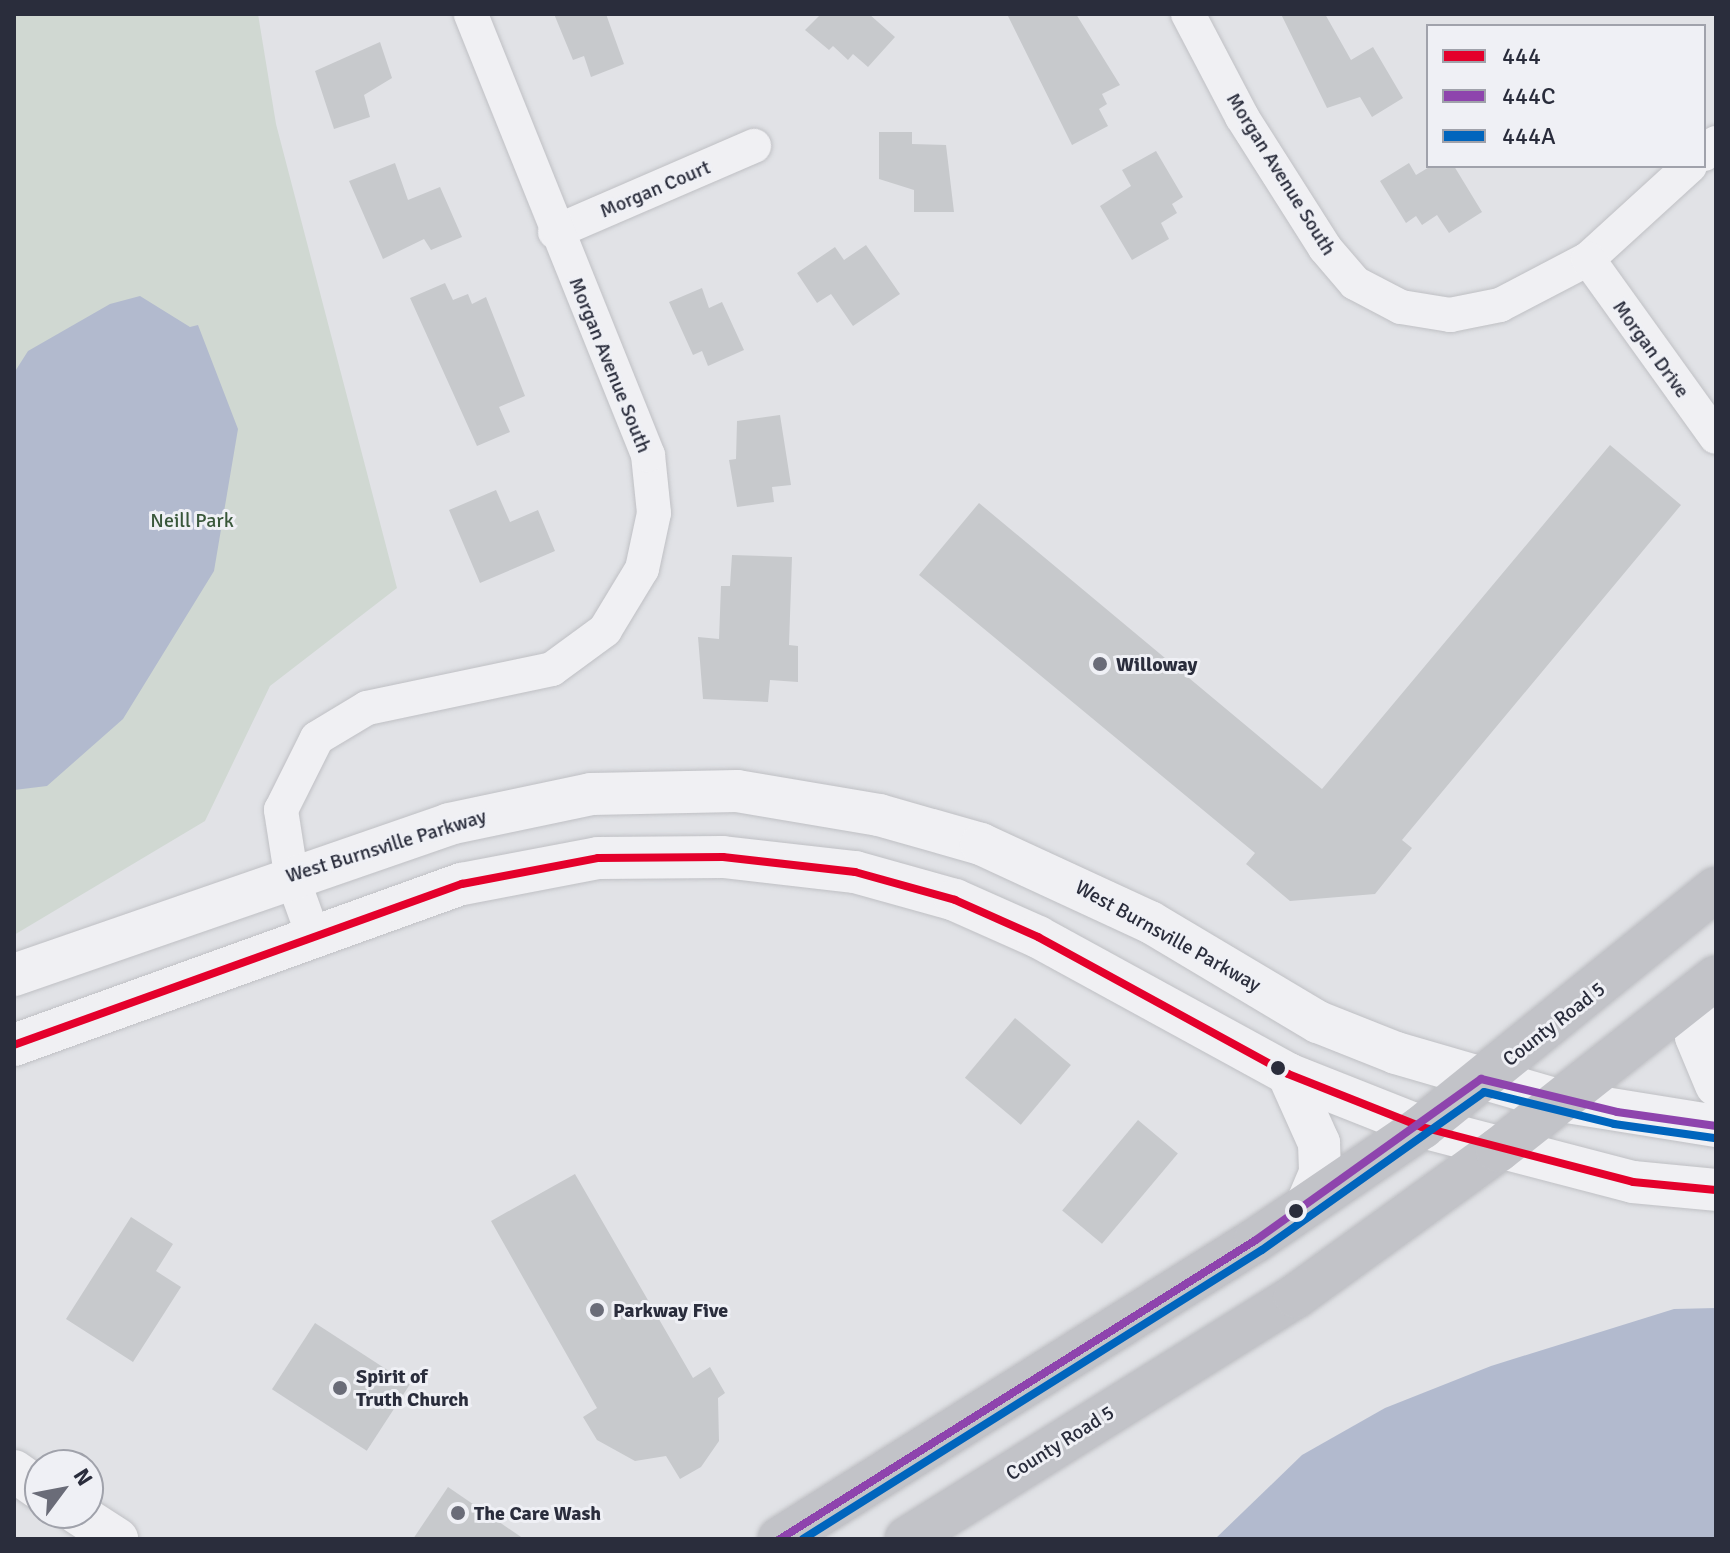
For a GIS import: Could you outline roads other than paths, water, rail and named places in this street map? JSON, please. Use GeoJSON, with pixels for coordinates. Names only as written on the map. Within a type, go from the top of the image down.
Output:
{"type":"FeatureCollection","features":[{"type":"Feature","properties":{"kind":"main road","name":"County Road 5"},"geometry":{"type":"LineString","coordinates":[[780,1539],[1306,1206],[1422,1127],[1716,889]]}},
{"type":"Feature","properties":{"kind":"main road","name":"County Road 5"},"geometry":{"type":"LineString","coordinates":[[907,1539],[1296,1296],[1498,1150],[1716,980]]}},
{"type":"Feature","properties":{"kind":"street","name":"Morgan Avenue South"},"geometry":{"type":"LineString","coordinates":[[314,938],[291,874],[281,810],[317,738],[367,708],[552,669],[605,630],[642,569],[654,513],[648,455],[555,232],[471,14]]}},
{"type":"Feature","properties":{"kind":"street","name":"Morgan Avenue South"},"geometry":{"type":"LineString","coordinates":[[1188,14],[1242,117],[1325,248],[1355,283],[1401,307],[1450,315],[1500,305],[1588,259],[1688,168]]}},
{"type":"Feature","properties":{"kind":"street","name":"Morgan Court"},"geometry":{"type":"LineString","coordinates":[[555,232],[754,146]]}},
{"type":"Feature","properties":{"kind":"street","name":"Morgan Drive"},"geometry":{"type":"LineString","coordinates":[[1588,259],[1716,437]]}},
{"type":"Feature","properties":{"kind":"street","name":"West Burnsville Parkway"},"geometry":{"type":"LineString","coordinates":[[14,975],[291,874],[451,823],[591,794],[737,791],[879,815],[971,841],[1137,915],[1318,1022],[1481,1079],[1561,1101],[1716,1126]]}},
{"type":"Feature","properties":{"kind":"street"},"geometry":{"type":"LineString","coordinates":[[955,900],[971,841]]}},
{"type":"Feature","properties":{"kind":"street"},"geometry":{"type":"LineString","coordinates":[[14,1045],[462,884],[598,858],[723,857],[855,872],[955,900],[1038,937],[1288,1074],[1422,1127],[1498,1150],[1633,1182],[1716,1190]]}},
{"type":"Feature","properties":{"kind":"street"},"geometry":{"type":"LineString","coordinates":[[1716,980],[1696,1037],[1716,1085]]}},
{"type":"Feature","properties":{"kind":"street"},"geometry":{"type":"LineString","coordinates":[[1288,1074],[1319,1143],[1320,1173],[1306,1206]]}},
{"type":"Feature","properties":{"kind":"water"},"geometry":{"type":"Polygon","coordinates":[[[140,296],[190,327],[198,325],[238,429],[214,571],[123,719],[47,786],[14,790],[14,373],[28,351],[110,304],[140,296]]]}},
{"type":"Feature","properties":{"kind":"water"},"geometry":{"type":"Polygon","coordinates":[[[1716,1308],[1716,1539],[1215,1539],[1302,1455],[1385,1408],[1491,1366],[1674,1309],[1716,1308]]]}},
{"type":"Feature","properties":{"kind":"place","name":"Willoway"},"geometry":{"type":"Point","coordinates":[1100,664]}},
{"type":"Feature","properties":{"kind":"place","name":"Parkway Five"},"geometry":{"type":"Point","coordinates":[597,1310]}},
{"type":"Feature","properties":{"kind":"place","name":"Spirit of Truth Church"},"geometry":{"type":"Point","coordinates":[340,1388]}},
{"type":"Feature","properties":{"kind":"place","name":"The Care Wash"},"geometry":{"type":"Point","coordinates":[458,1513]}},
{"type":"Feature","properties":{"kind":"park label","name":"Neill Park"},"geometry":{"type":"Point","coordinates":[192,520]}}]}
